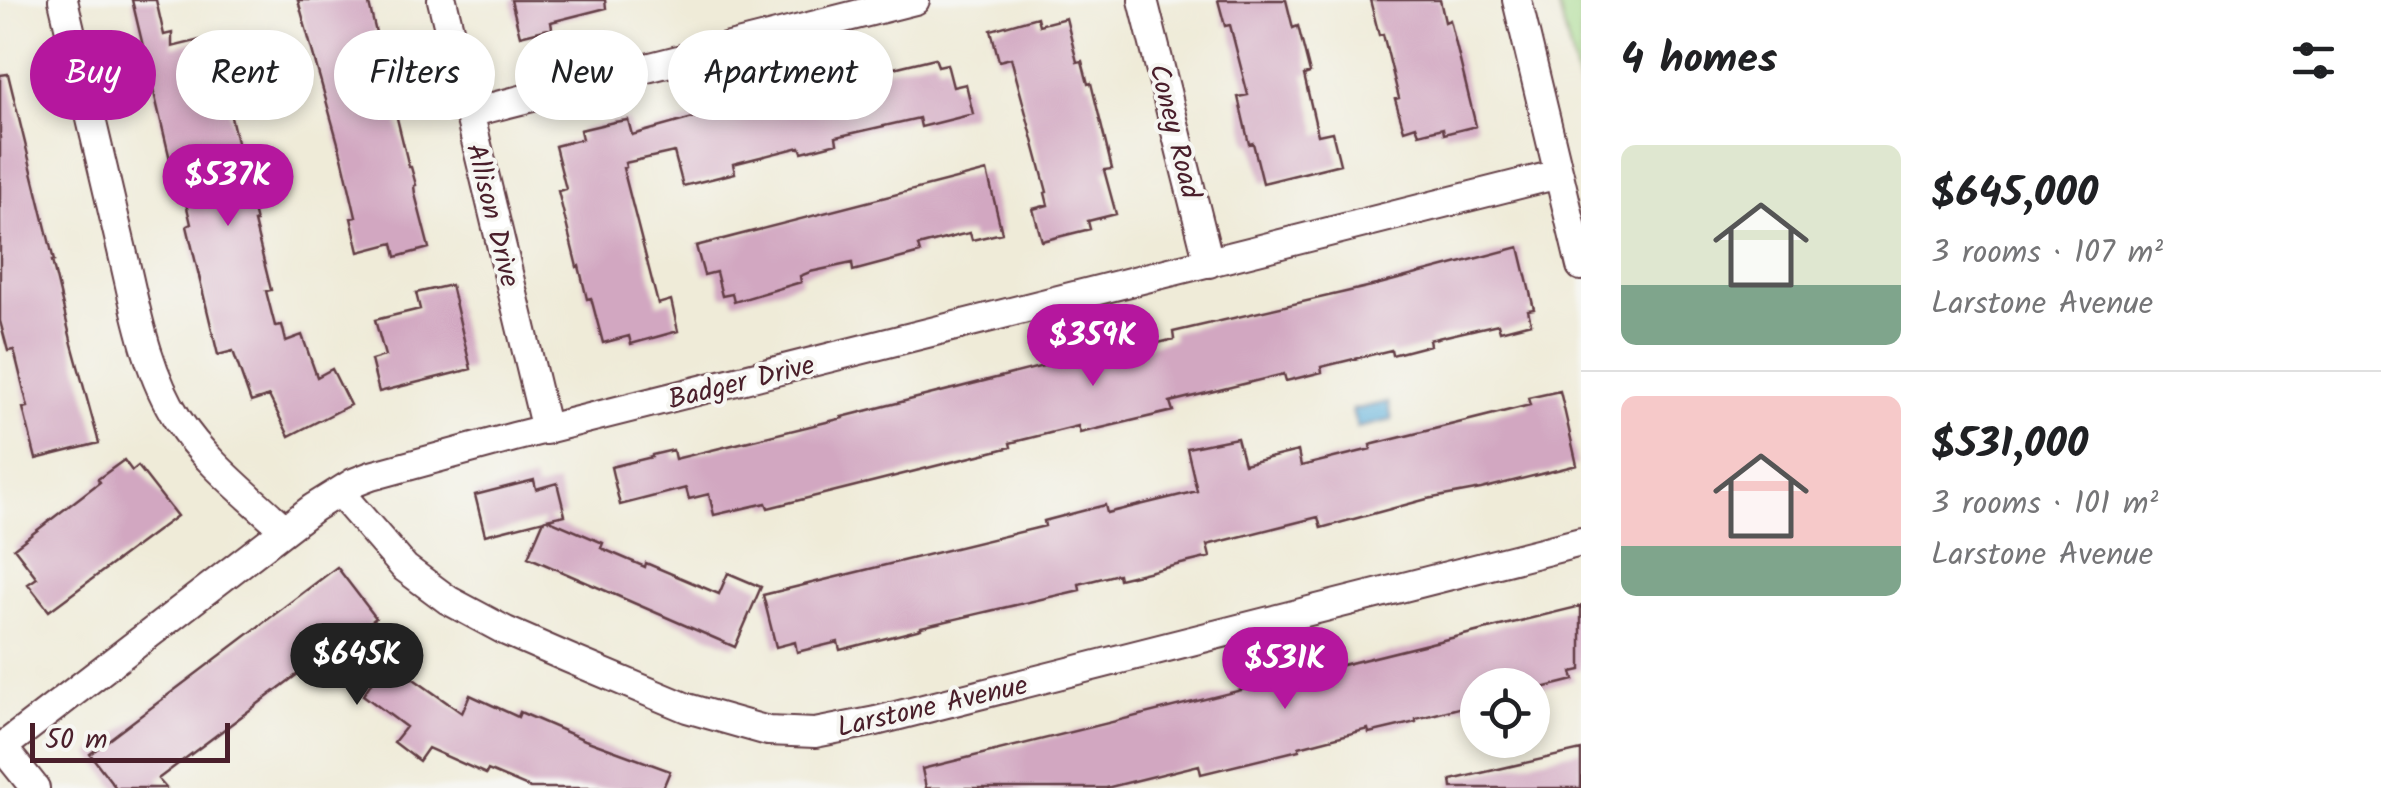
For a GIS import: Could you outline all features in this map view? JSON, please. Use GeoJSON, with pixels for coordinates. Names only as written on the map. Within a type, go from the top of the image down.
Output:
{"type":"FeatureCollection","features":[{"type":"Feature","properties":{"kind":"street"},"geometry":{"type":"LineString","coordinates":[[62,0],[155,372],[178,420],[192,439],[284,530]]}},
{"type":"Feature","properties":{"kind":"street","name":"Allison Drive"},"geometry":{"type":"LineString","coordinates":[[442,0],[449,30]]}},
{"type":"Feature","properties":{"kind":"street"},"geometry":{"type":"LineString","coordinates":[[495,105],[915,0]]}},
{"type":"Feature","properties":{"kind":"street","name":"Coney Road"},"geometry":{"type":"LineString","coordinates":[[1143,0],[1208,263]]}},
{"type":"Feature","properties":{"kind":"street"},"geometry":{"type":"LineString","coordinates":[[1517,0],[1581,266]]}},
{"type":"Feature","properties":{"kind":"street","name":"Allison Drive"},"geometry":{"type":"LineString","coordinates":[[471,120],[546,430]]}},
{"type":"Feature","properties":{"kind":"street","name":"Badger Drive"},"geometry":{"type":"LineString","coordinates":[[1,748],[284,530],[353,483],[546,430],[1559,174]]}},
{"type":"Feature","properties":{"kind":"street","name":"Larstone Avenue"},"geometry":{"type":"LineString","coordinates":[[338,492],[405,568],[448,600],[506,631],[670,700],[768,731],[815,732],[876,721],[1581,542]]}},
{"type":"Feature","properties":{"kind":"street"},"geometry":{"type":"LineString","coordinates":[[1,748],[35,788]]}},
{"type":"Feature","properties":{"kind":"green space"},"geometry":{"type":"Polygon","coordinates":[[[1557,0],[1581,0],[1581,94],[1557,0]]]}},
{"type":"Feature","properties":{"kind":"water"},"geometry":{"type":"Polygon","coordinates":[[[1388,402],[1392,420],[1357,428],[1352,410],[1388,402]]]}},
{"type":"Feature","properties":{"kind":"building"},"geometry":{"type":"Polygon","coordinates":[[[132,0],[156,0],[164,35],[172,33],[172,47],[176,46],[176,120],[232,120],[271,290],[266,291],[275,326],[282,325],[286,341],[302,335],[317,377],[332,369],[350,405],[289,436],[269,396],[251,402],[233,351],[218,355],[187,226],[191,224],[178,170],[173,172],[156,101],[156,30],[139,30],[132,0]]]}},
{"type":"Feature","properties":{"kind":"building"},"geometry":{"type":"Polygon","coordinates":[[[298,0],[368,0],[375,30],[334,30],[334,120],[397,120],[429,248],[396,257],[393,243],[359,252],[351,218],[356,217],[314,57],[314,30],[306,30],[298,0]]]}},
{"type":"Feature","properties":{"kind":"building"},"geometry":{"type":"Polygon","coordinates":[[[511,0],[605,0],[606,8],[551,22],[552,28],[518,30],[511,0]]]}},
{"type":"Feature","properties":{"kind":"building"},"geometry":{"type":"Polygon","coordinates":[[[1218,0],[1286,0],[1293,28],[1298,26],[1310,73],[1304,75],[1318,135],[1332,132],[1340,164],[1263,183],[1238,97],[1248,95],[1230,25],[1225,26],[1218,0]]]}},
{"type":"Feature","properties":{"kind":"building"},"geometry":{"type":"Polygon","coordinates":[[[1370,0],[1440,0],[1445,22],[1450,20],[1476,126],[1444,134],[1443,128],[1419,134],[1416,126],[1404,130],[1383,34],[1379,35],[1370,0]]]}},
{"type":"Feature","properties":{"kind":"building"},"geometry":{"type":"Polygon","coordinates":[[[1037,17],[1039,25],[1066,18],[1077,62],[1082,61],[1088,84],[1091,83],[1112,169],[1104,170],[1116,214],[1088,221],[1090,229],[1042,241],[1033,209],[1048,205],[1047,192],[1011,58],[999,61],[991,30],[1037,17]]]}},
{"type":"Feature","properties":{"kind":"building"},"geometry":{"type":"Polygon","coordinates":[[[935,58],[938,66],[947,64],[953,87],[966,84],[973,114],[921,127],[919,118],[836,137],[837,143],[802,152],[800,147],[733,164],[735,173],[683,186],[674,152],[625,163],[623,168],[658,304],[671,300],[678,331],[631,344],[629,336],[603,343],[591,298],[587,299],[577,267],[558,191],[566,189],[555,146],[582,139],[580,130],[628,120],[632,135],[686,120],[893,120],[893,68],[935,58]]]}},
{"type":"Feature","properties":{"kind":"building"},"geometry":{"type":"Polygon","coordinates":[[[8,74],[99,443],[36,459],[14,350],[8,351],[0,321],[0,75],[8,74]]]}},
{"type":"Feature","properties":{"kind":"building"},"geometry":{"type":"Polygon","coordinates":[[[987,171],[1002,233],[972,240],[970,233],[960,235],[918,246],[920,253],[853,271],[852,263],[810,272],[800,276],[801,282],[734,302],[732,294],[722,296],[716,272],[704,275],[696,246],[987,171]]]}},
{"type":"Feature","properties":{"kind":"building"},"geometry":{"type":"Polygon","coordinates":[[[1519,247],[1534,309],[1528,310],[1531,323],[1500,331],[1498,324],[1429,340],[1430,345],[1321,367],[1322,372],[1286,381],[1284,374],[1170,402],[1173,411],[1080,433],[1078,426],[1010,443],[1011,447],[768,508],[766,503],[714,515],[709,494],[689,499],[686,488],[620,505],[611,467],[652,455],[673,450],[675,459],[1134,343],[1135,349],[1174,339],[1173,332],[1519,247]]]}},
{"type":"Feature","properties":{"kind":"building"},"geometry":{"type":"Polygon","coordinates":[[[451,285],[471,369],[379,392],[371,360],[385,356],[375,320],[420,309],[416,293],[451,285]]]}},
{"type":"Feature","properties":{"kind":"building"},"geometry":{"type":"Polygon","coordinates":[[[1560,391],[1577,465],[1321,528],[1318,517],[1207,545],[1210,557],[1119,579],[1118,574],[1079,584],[1080,590],[840,650],[838,642],[797,652],[795,642],[776,647],[763,595],[1045,526],[1044,521],[1105,505],[1107,513],[1197,491],[1187,448],[1237,438],[1244,464],[1298,451],[1301,466],[1530,405],[1528,398],[1560,391]]]}},
{"type":"Feature","properties":{"kind":"building"},"geometry":{"type":"Polygon","coordinates":[[[124,460],[132,471],[138,466],[177,516],[49,611],[28,584],[37,578],[14,548],[124,460]]]}},
{"type":"Feature","properties":{"kind":"building"},"geometry":{"type":"Polygon","coordinates":[[[534,480],[536,489],[557,483],[565,515],[547,519],[603,543],[601,548],[719,594],[728,573],[761,587],[735,647],[528,557],[544,520],[485,535],[475,495],[534,480]]]}},
{"type":"Feature","properties":{"kind":"building"},"geometry":{"type":"Polygon","coordinates":[[[337,567],[376,618],[369,623],[377,634],[360,647],[404,680],[408,675],[462,713],[470,695],[518,717],[520,712],[670,771],[663,788],[530,788],[488,770],[486,774],[428,748],[419,761],[394,742],[406,727],[363,695],[373,680],[343,640],[158,779],[166,788],[116,788],[90,754],[337,567]]]}},
{"type":"Feature","properties":{"kind":"building"},"geometry":{"type":"Polygon","coordinates":[[[1581,606],[1581,670],[1572,672],[1574,680],[1550,686],[1550,668],[1460,668],[1460,708],[1416,722],[1369,733],[1368,729],[1201,774],[1199,765],[1106,788],[926,788],[922,769],[1581,606]]]}},
{"type":"Feature","properties":{"kind":"building"},"geometry":{"type":"Polygon","coordinates":[[[1581,750],[1581,788],[1452,788],[1451,780],[1581,750]]]}}]}
